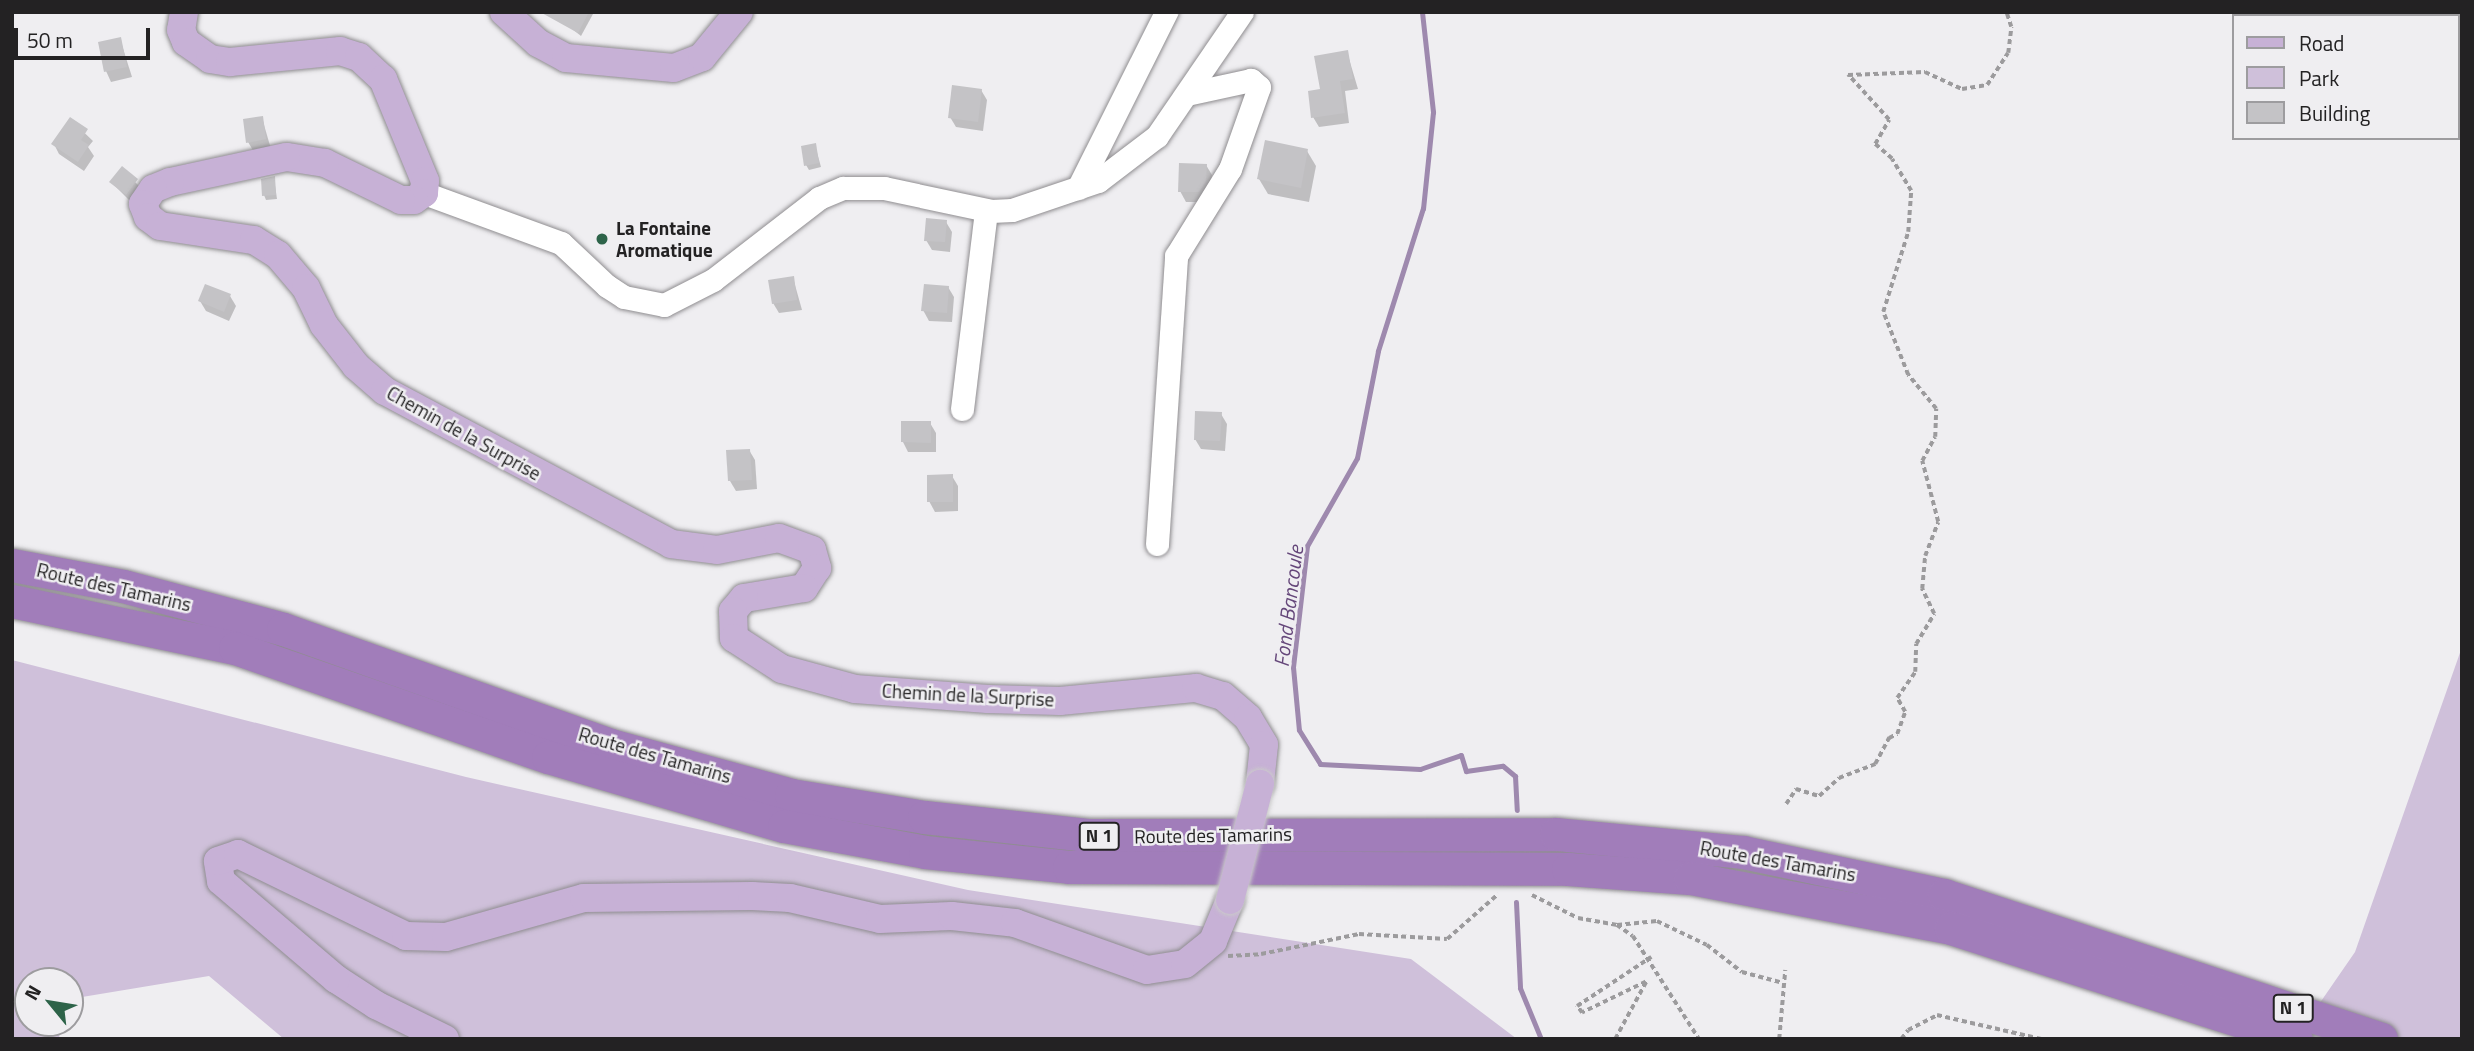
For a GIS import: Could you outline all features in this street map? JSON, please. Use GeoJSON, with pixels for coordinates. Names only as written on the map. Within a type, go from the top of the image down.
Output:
{"type":"FeatureCollection","features":[{"type":"Feature","properties":{"kind":"highway","name":"Route des Tamarins"},"geometry":{"type":"LineString","coordinates":[[12,565],[123,586],[283,629],[610,745],[791,795],[924,817],[1087,835],[1556,834],[1742,852],[1944,895],[2199,990],[2296,1039]]}},
{"type":"Feature","properties":{"kind":"highway","name":"Route des Tamarins"},"geometry":{"type":"LineString","coordinates":[[12,601],[234,648],[548,757],[784,826],[925,852],[1069,867],[1567,869],[1690,878],[1951,928],[2381,1039]]}},
{"type":"Feature","properties":{"kind":"main road"},"geometry":{"type":"LineString","coordinates":[[184,12],[181,30],[186,42],[210,59],[230,62],[323,50],[359,57],[372,66],[383,79],[422,169],[424,193]]}},
{"type":"Feature","properties":{"kind":"main road"},"geometry":{"type":"LineString","coordinates":[[504,12],[538,43],[566,58],[674,68],[702,57],[739,12]]}},
{"type":"Feature","properties":{"kind":"main road","name":"Chemin de la Surprise"},"geometry":{"type":"LineString","coordinates":[[424,193],[414,200],[401,200],[325,163],[286,158],[170,182],[153,189],[143,204],[148,217],[160,226],[254,240],[266,247],[293,270],[324,325],[356,366],[385,391],[659,537],[694,550],[779,538],[812,550],[817,568],[804,588],[744,598],[733,611],[734,638],[761,659],[818,681],[855,689],[988,699],[1060,701],[1196,688],[1223,696],[1248,718],[1264,746],[1260,784],[1230,900],[1213,941],[1185,964],[1147,970],[1015,923],[952,916],[880,919],[790,898],[752,896],[584,898],[456,935],[425,938],[387,929],[238,854],[218,861],[221,881],[336,979],[376,1005],[445,1039]]}},
{"type":"Feature","properties":{"kind":"street"},"geometry":{"type":"LineString","coordinates":[[1078,188],[1166,12]]}},
{"type":"Feature","properties":{"kind":"street"},"geometry":{"type":"LineString","coordinates":[[424,193],[561,243],[607,286],[624,297],[664,305],[713,280],[819,198],[843,188],[884,188],[986,211],[1012,210],[1098,181],[1132,158],[1157,136],[1242,12]]}},
{"type":"Feature","properties":{"kind":"street"},"geometry":{"type":"LineString","coordinates":[[1157,544],[1176,256],[1230,169],[1259,87],[1251,80],[1185,94]]}},
{"type":"Feature","properties":{"kind":"street"},"geometry":{"type":"LineString","coordinates":[[962,409],[986,211]]}},
{"type":"Feature","properties":{"kind":"path"},"geometry":{"type":"LineString","coordinates":[[1786,804],[1796,789],[1819,796],[1839,778],[1875,765],[1889,738],[1897,734],[1905,712],[1897,698],[1915,672],[1916,644],[1934,614],[1922,589],[1925,556],[1938,522],[1922,461],[1935,437],[1936,409],[1908,375],[1883,312],[1908,232],[1911,191],[1892,159],[1875,144],[1889,120],[1848,75],[1925,72],[1962,89],[1987,85],[2008,53],[2011,27],[2006,12]]}},
{"type":"Feature","properties":{"kind":"path"},"geometry":{"type":"LineString","coordinates":[[1198,953],[1238,957],[1359,934],[1447,939],[1499,892]]}},
{"type":"Feature","properties":{"kind":"path"},"geometry":{"type":"LineString","coordinates":[[1523,892],[1578,918],[1617,925],[1657,921],[1707,945],[1742,972],[1783,983]]}},
{"type":"Feature","properties":{"kind":"path"},"geometry":{"type":"LineString","coordinates":[[1617,925],[1651,957],[1677,1010],[1699,1039]]}},
{"type":"Feature","properties":{"kind":"path"},"geometry":{"type":"LineString","coordinates":[[1615,1039],[1646,982],[1583,1013],[1577,1006],[1651,957]]}},
{"type":"Feature","properties":{"kind":"path"},"geometry":{"type":"LineString","coordinates":[[1779,1039],[1785,970]]}},
{"type":"Feature","properties":{"kind":"path"},"geometry":{"type":"LineString","coordinates":[[1901,1039],[1908,1030],[1937,1015],[2041,1039]]}},
{"type":"Feature","properties":{"kind":"green space"},"geometry":{"type":"Polygon","coordinates":[[[2462,647],[2462,1039],[2295,1039],[2355,952],[2462,647]]]}},
{"type":"Feature","properties":{"kind":"green space"},"geometry":{"type":"Polygon","coordinates":[[[12,660],[466,777],[968,890],[1411,959],[1517,1039],[284,1039],[209,976],[84,997],[84,967],[14,967],[14,1037],[59,1037],[12,1039],[12,660]]]}},
{"type":"Feature","properties":{"kind":"building"},"geometry":{"type":"Polygon","coordinates":[[[540,12],[589,12],[578,33],[540,12]]]}},
{"type":"Feature","properties":{"kind":"building"},"geometry":{"type":"Polygon","coordinates":[[[121,37],[127,67],[104,72],[98,42],[121,37]]]}},
{"type":"Feature","properties":{"kind":"building"},"geometry":{"type":"Polygon","coordinates":[[[1348,50],[1353,79],[1340,81],[1345,113],[1311,118],[1308,91],[1320,89],[1314,56],[1348,50]]]}},
{"type":"Feature","properties":{"kind":"building"},"geometry":{"type":"Polygon","coordinates":[[[952,85],[982,89],[978,122],[948,118],[952,85]]]}},
{"type":"Feature","properties":{"kind":"building"},"geometry":{"type":"Polygon","coordinates":[[[263,116],[266,139],[246,143],[243,119],[263,116]]]}},
{"type":"Feature","properties":{"kind":"building"},"geometry":{"type":"Polygon","coordinates":[[[70,117],[88,129],[81,140],[89,145],[78,162],[51,144],[70,117]]]}},
{"type":"Feature","properties":{"kind":"building"},"geometry":{"type":"Polygon","coordinates":[[[1265,140],[1308,149],[1301,188],[1257,179],[1265,140]]]}},
{"type":"Feature","properties":{"kind":"building"},"geometry":{"type":"Polygon","coordinates":[[[816,143],[819,163],[804,166],[801,146],[816,143]]]}},
{"type":"Feature","properties":{"kind":"building"},"geometry":{"type":"Polygon","coordinates":[[[1179,163],[1207,164],[1206,181],[1199,192],[1178,192],[1179,163]]]}},
{"type":"Feature","properties":{"kind":"building"},"geometry":{"type":"Polygon","coordinates":[[[122,166],[138,179],[126,195],[109,182],[122,166]]]}},
{"type":"Feature","properties":{"kind":"building"},"geometry":{"type":"Polygon","coordinates":[[[275,176],[276,195],[262,196],[261,179],[275,176]]]}},
{"type":"Feature","properties":{"kind":"building"},"geometry":{"type":"Polygon","coordinates":[[[926,218],[947,220],[945,242],[924,241],[926,218]]]}},
{"type":"Feature","properties":{"kind":"building"},"geometry":{"type":"Polygon","coordinates":[[[794,276],[797,300],[772,304],[768,280],[794,276]]]}},
{"type":"Feature","properties":{"kind":"building"},"geometry":{"type":"Polygon","coordinates":[[[205,284],[231,294],[224,312],[198,301],[205,284]]]}},
{"type":"Feature","properties":{"kind":"building"},"geometry":{"type":"Polygon","coordinates":[[[924,284],[949,286],[947,313],[921,311],[924,284]]]}},
{"type":"Feature","properties":{"kind":"building"},"geometry":{"type":"Polygon","coordinates":[[[1195,411],[1222,412],[1220,441],[1194,440],[1195,411]]]}},
{"type":"Feature","properties":{"kind":"building"},"geometry":{"type":"Polygon","coordinates":[[[901,421],[931,421],[931,443],[901,442],[901,421]]]}},
{"type":"Feature","properties":{"kind":"building"},"geometry":{"type":"Polygon","coordinates":[[[750,449],[752,480],[728,481],[726,450],[750,449]]]}},
{"type":"Feature","properties":{"kind":"building"},"geometry":{"type":"Polygon","coordinates":[[[953,474],[953,502],[927,502],[927,475],[953,474]]]}},
{"type":"Feature","properties":{"kind":"waterway","name":"Fond Bancoule"},"geometry":{"type":"LineString","coordinates":[[1422,12],[1433,112],[1423,208],[1378,351],[1357,458],[1307,546],[1293,667],[1299,730],[1320,764],[1420,769],[1461,755],[1466,771],[1503,766],[1515,776],[1517,810]]}},
{"type":"Feature","properties":{"kind":"waterway","name":"Fond Bancoule"},"geometry":{"type":"LineString","coordinates":[[1516,902],[1520,988],[1541,1039]]}},
{"type":"Feature","properties":{"kind":"place","name":"La Fontaine Aromatique"},"geometry":{"type":"Point","coordinates":[602,239]}}]}
